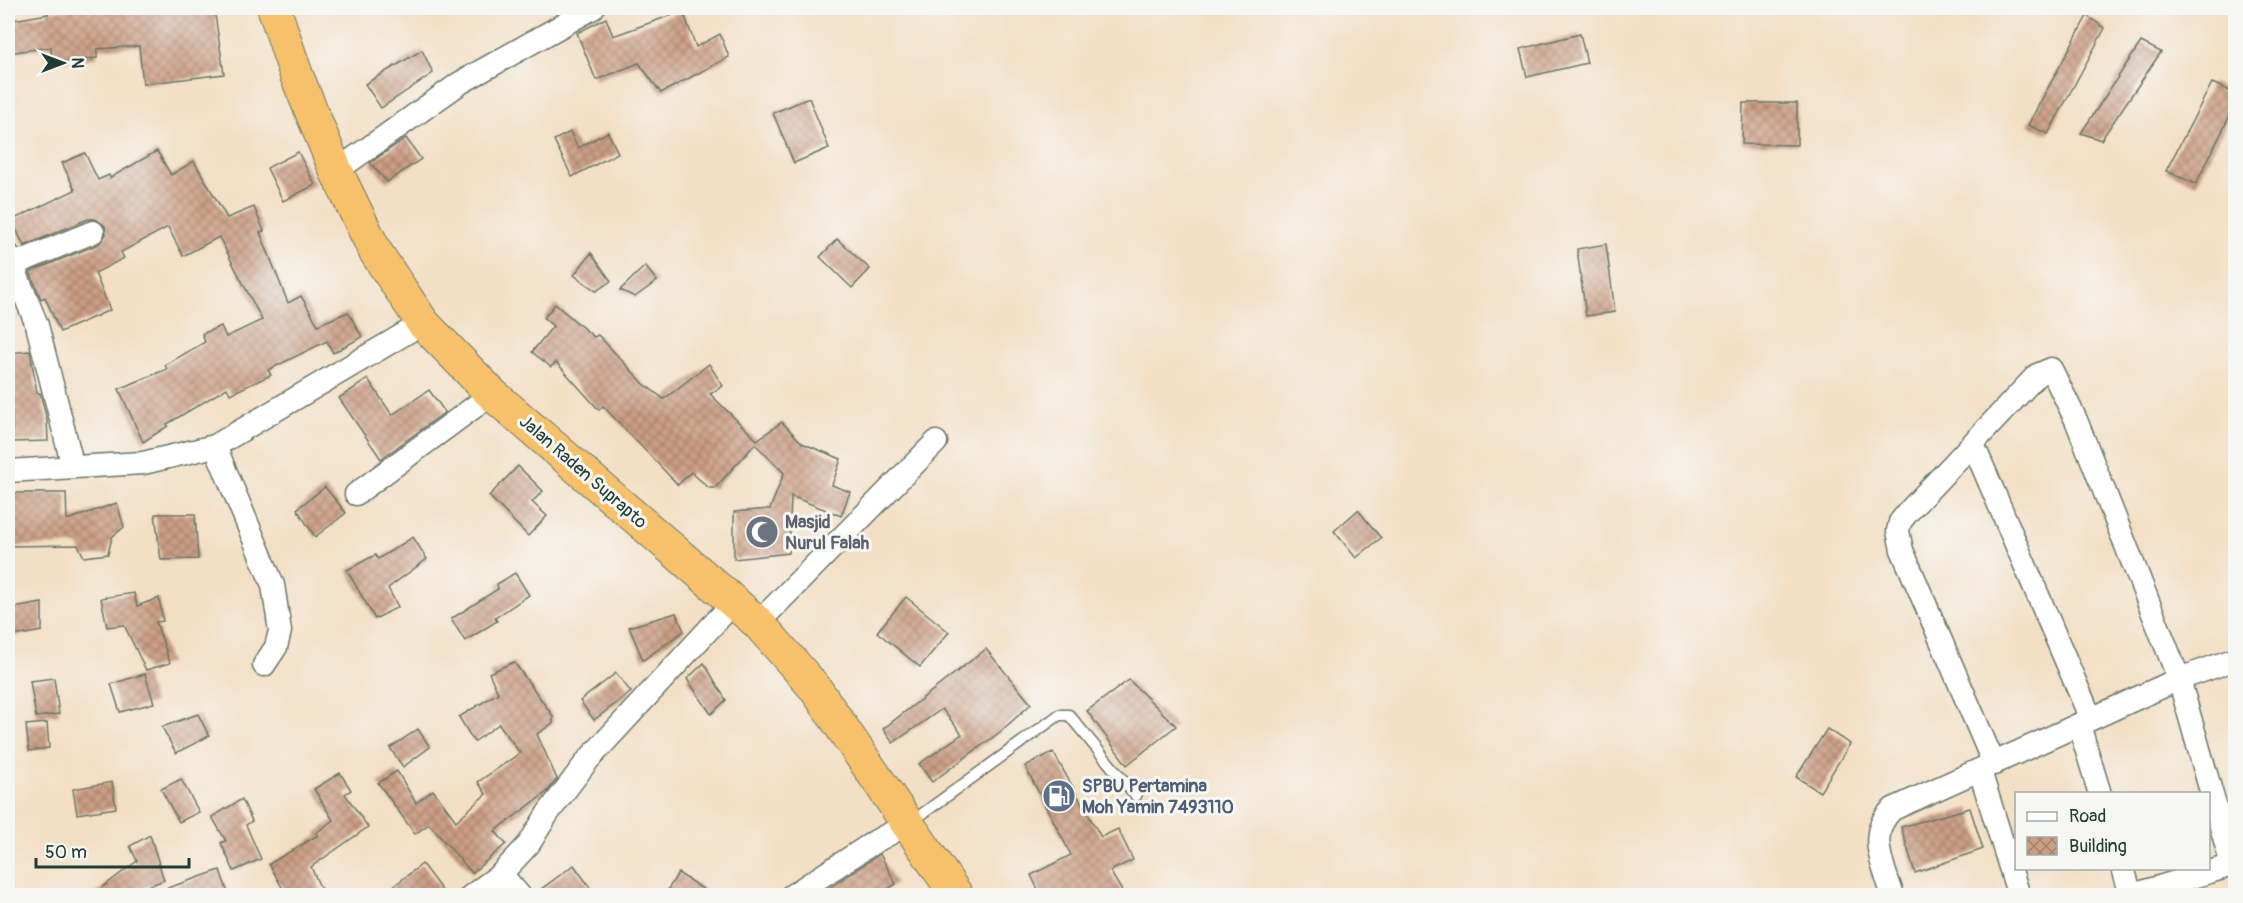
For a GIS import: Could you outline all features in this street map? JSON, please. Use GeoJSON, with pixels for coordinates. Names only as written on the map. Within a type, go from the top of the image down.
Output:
{"type":"FeatureCollection","features":[{"type":"Feature","properties":{"kind":"highway","name":"Jalan Raden Suprapto"},"geometry":{"type":"LineString","coordinates":[[274,8],[296,74],[336,171],[375,251],[423,323],[492,394],[758,623],[814,688],[957,896]]}},
{"type":"Feature","properties":{"kind":"street"},"geometry":{"type":"LineString","coordinates":[[336,171],[460,83],[593,8]]}},
{"type":"Feature","properties":{"kind":"street"},"geometry":{"type":"LineString","coordinates":[[73,467],[37,325],[10,260],[93,232]]}},
{"type":"Feature","properties":{"kind":"street"},"geometry":{"type":"LineString","coordinates":[[8,471],[143,463],[215,446],[423,323]]}},
{"type":"Feature","properties":{"kind":"street"},"geometry":{"type":"LineString","coordinates":[[2019,896],[1987,768],[1898,531],[1900,522],[1908,512],[2037,375],[2051,369],[2076,420],[2180,678],[2234,865],[2130,895],[2124,870]]}},
{"type":"Feature","properties":{"kind":"street"},"geometry":{"type":"LineString","coordinates":[[356,494],[492,394]]}},
{"type":"Feature","properties":{"kind":"street"},"geometry":{"type":"LineString","coordinates":[[758,623],[936,442]]}},
{"type":"Feature","properties":{"kind":"street"},"geometry":{"type":"LineString","coordinates":[[1973,444],[2085,722],[2100,792]]}},
{"type":"Feature","properties":{"kind":"street"},"geometry":{"type":"LineString","coordinates":[[215,446],[273,585],[280,632],[276,647],[264,665]]}},
{"type":"Feature","properties":{"kind":"street"},"geometry":{"type":"LineString","coordinates":[[471,896],[501,874],[534,837],[548,813],[588,760],[734,602]]}},
{"type":"Feature","properties":{"kind":"street"},"geometry":{"type":"LineString","coordinates":[[1893,896],[1878,848],[1878,834],[1885,816],[1893,809],[2180,678],[2235,659]]}},
{"type":"Feature","properties":{"kind":"street"},"geometry":{"type":"LineString","coordinates":[[791,896],[876,841],[908,824]]}},
{"type":"Feature","properties":{"kind":"street"},"geometry":{"type":"LineString","coordinates":[[501,874],[520,896]]}},
{"type":"Feature","properties":{"kind":"lane"},"geometry":{"type":"LineString","coordinates":[[908,824],[1062,714],[1069,715],[1136,796]]}},
{"type":"Feature","properties":{"kind":"building"},"geometry":{"type":"Polygon","coordinates":[[[84,8],[214,8],[224,74],[143,84],[139,46],[97,49],[97,58],[52,63],[51,47],[8,53],[8,21],[48,14],[47,11],[84,8]]]}},
{"type":"Feature","properties":{"kind":"building"},"geometry":{"type":"Polygon","coordinates":[[[683,11],[696,47],[720,34],[729,57],[661,93],[639,63],[596,80],[577,33],[606,18],[613,36],[683,11]]]}},
{"type":"Feature","properties":{"kind":"building"},"geometry":{"type":"Polygon","coordinates":[[[2087,16],[2105,28],[2048,134],[2028,125],[2087,16]]]}},
{"type":"Feature","properties":{"kind":"building"},"geometry":{"type":"Polygon","coordinates":[[[1580,34],[1587,63],[1527,77],[1520,49],[1580,34]]]}},
{"type":"Feature","properties":{"kind":"building"},"geometry":{"type":"Polygon","coordinates":[[[2141,42],[2161,52],[2101,140],[2081,133],[2141,42]]]}},
{"type":"Feature","properties":{"kind":"building"},"geometry":{"type":"Polygon","coordinates":[[[422,50],[433,73],[381,108],[365,84],[422,50]]]}},
{"type":"Feature","properties":{"kind":"building"},"geometry":{"type":"Polygon","coordinates":[[[2212,83],[2235,93],[2235,105],[2196,184],[2166,171],[2212,83]]]}},
{"type":"Feature","properties":{"kind":"building"},"geometry":{"type":"Polygon","coordinates":[[[809,98],[829,148],[794,163],[773,113],[809,98]]]}},
{"type":"Feature","properties":{"kind":"building"},"geometry":{"type":"Polygon","coordinates":[[[1743,103],[1797,103],[1797,145],[1742,144],[1743,103]]]}},
{"type":"Feature","properties":{"kind":"building"},"geometry":{"type":"Polygon","coordinates":[[[570,132],[578,148],[608,132],[618,153],[572,177],[554,140],[570,132]]]}},
{"type":"Feature","properties":{"kind":"building"},"geometry":{"type":"Polygon","coordinates":[[[406,138],[421,159],[387,182],[370,163],[406,138]]]}},
{"type":"Feature","properties":{"kind":"building"},"geometry":{"type":"Polygon","coordinates":[[[157,151],[171,175],[194,161],[227,218],[254,207],[264,231],[260,232],[288,303],[301,296],[318,325],[348,312],[362,337],[333,353],[327,341],[268,370],[271,375],[230,394],[227,388],[167,424],[168,426],[143,442],[119,389],[167,369],[165,365],[205,342],[202,334],[221,326],[226,337],[262,320],[219,237],[183,256],[168,227],[121,252],[124,258],[95,273],[110,310],[60,332],[45,297],[41,299],[30,272],[99,244],[106,234],[105,226],[95,219],[88,219],[24,246],[12,220],[75,190],[62,163],[85,153],[98,180],[109,175],[110,178],[157,151]]]}},
{"type":"Feature","properties":{"kind":"building"},"geometry":{"type":"Polygon","coordinates":[[[298,152],[315,185],[283,201],[267,168],[298,152]]]}},
{"type":"Feature","properties":{"kind":"building"},"geometry":{"type":"Polygon","coordinates":[[[837,239],[870,269],[852,288],[820,257],[837,239]]]}},
{"type":"Feature","properties":{"kind":"building"},"geometry":{"type":"Polygon","coordinates":[[[1606,244],[1615,312],[1586,316],[1577,249],[1606,244]]]}},
{"type":"Feature","properties":{"kind":"building"},"geometry":{"type":"Polygon","coordinates":[[[591,253],[611,281],[596,291],[574,275],[591,253]]]}},
{"type":"Feature","properties":{"kind":"building"},"geometry":{"type":"Polygon","coordinates":[[[645,266],[657,281],[635,297],[620,290],[645,266]]]}},
{"type":"Feature","properties":{"kind":"building"},"geometry":{"type":"Polygon","coordinates":[[[555,304],[594,337],[598,335],[644,384],[664,399],[709,364],[723,386],[710,394],[757,440],[782,422],[802,443],[841,459],[832,485],[850,492],[841,516],[791,496],[789,553],[734,559],[734,512],[770,509],[784,473],[755,444],[715,488],[709,488],[691,472],[678,485],[603,406],[599,410],[556,362],[551,367],[532,352],[553,326],[544,318],[555,304]]]}},
{"type":"Feature","properties":{"kind":"building"},"geometry":{"type":"Polygon","coordinates":[[[30,351],[37,393],[40,393],[47,420],[48,441],[12,442],[12,414],[8,413],[8,353],[30,351]]]}},
{"type":"Feature","properties":{"kind":"building"},"geometry":{"type":"Polygon","coordinates":[[[368,379],[392,415],[429,390],[445,412],[381,459],[339,398],[368,379]]]}},
{"type":"Feature","properties":{"kind":"building"},"geometry":{"type":"Polygon","coordinates":[[[518,466],[543,491],[532,502],[547,516],[528,536],[489,496],[518,466]]]}},
{"type":"Feature","properties":{"kind":"building"},"geometry":{"type":"Polygon","coordinates":[[[325,487],[346,513],[315,537],[297,509],[325,487]]]}},
{"type":"Feature","properties":{"kind":"building"},"geometry":{"type":"Polygon","coordinates":[[[8,493],[66,493],[67,520],[117,503],[124,527],[112,537],[108,554],[84,557],[78,545],[8,546],[8,493]]]}},
{"type":"Feature","properties":{"kind":"building"},"geometry":{"type":"Polygon","coordinates":[[[1358,510],[1381,538],[1356,558],[1334,531],[1358,510]]]}},
{"type":"Feature","properties":{"kind":"building"},"geometry":{"type":"Polygon","coordinates":[[[155,514],[195,514],[198,559],[161,560],[155,514]]]}},
{"type":"Feature","properties":{"kind":"building"},"geometry":{"type":"Polygon","coordinates":[[[413,537],[427,559],[388,588],[398,607],[375,619],[347,570],[375,555],[378,559],[413,537]]]}},
{"type":"Feature","properties":{"kind":"building"},"geometry":{"type":"Polygon","coordinates":[[[515,573],[529,595],[495,618],[497,621],[465,641],[451,619],[498,589],[497,584],[515,573]]]}},
{"type":"Feature","properties":{"kind":"building"},"geometry":{"type":"Polygon","coordinates":[[[134,593],[137,606],[159,598],[163,621],[156,622],[170,663],[146,670],[124,625],[107,627],[101,598],[134,593]]]}},
{"type":"Feature","properties":{"kind":"building"},"geometry":{"type":"Polygon","coordinates":[[[906,597],[949,632],[920,667],[877,632],[906,597]]]}},
{"type":"Feature","properties":{"kind":"building"},"geometry":{"type":"Polygon","coordinates":[[[42,603],[42,631],[14,636],[8,609],[42,603]]]}},
{"type":"Feature","properties":{"kind":"building"},"geometry":{"type":"Polygon","coordinates":[[[676,613],[684,631],[643,660],[629,627],[676,613]]]}},
{"type":"Feature","properties":{"kind":"building"},"geometry":{"type":"Polygon","coordinates":[[[986,649],[1031,704],[1000,732],[932,782],[919,764],[962,734],[942,709],[893,743],[883,729],[986,649]]]}},
{"type":"Feature","properties":{"kind":"building"},"geometry":{"type":"Polygon","coordinates":[[[514,662],[553,716],[553,723],[537,734],[557,779],[547,792],[495,831],[506,844],[472,873],[429,824],[415,834],[378,783],[397,771],[416,803],[433,790],[456,821],[486,794],[478,782],[520,753],[499,724],[474,742],[459,717],[498,693],[489,673],[514,662]]]}},
{"type":"Feature","properties":{"kind":"building"},"geometry":{"type":"Polygon","coordinates":[[[704,663],[726,700],[711,714],[687,679],[704,663]]]}},
{"type":"Feature","properties":{"kind":"building"},"geometry":{"type":"Polygon","coordinates":[[[616,673],[631,692],[594,720],[580,701],[616,673]]]}},
{"type":"Feature","properties":{"kind":"building"},"geometry":{"type":"Polygon","coordinates":[[[145,674],[154,703],[120,712],[111,684],[145,674]]]}},
{"type":"Feature","properties":{"kind":"building"},"geometry":{"type":"Polygon","coordinates":[[[54,678],[59,714],[36,717],[30,681],[54,678]]]}},
{"type":"Feature","properties":{"kind":"building"},"geometry":{"type":"Polygon","coordinates":[[[1129,680],[1176,726],[1127,765],[1087,711],[1129,680]]]}},
{"type":"Feature","properties":{"kind":"building"},"geometry":{"type":"Polygon","coordinates":[[[198,714],[209,736],[176,753],[162,727],[198,714]]]}},
{"type":"Feature","properties":{"kind":"building"},"geometry":{"type":"Polygon","coordinates":[[[47,723],[49,748],[29,751],[26,725],[47,723]]]}},
{"type":"Feature","properties":{"kind":"building"},"geometry":{"type":"Polygon","coordinates":[[[418,729],[430,747],[403,767],[390,748],[418,729]]]}},
{"type":"Feature","properties":{"kind":"building"},"geometry":{"type":"Polygon","coordinates":[[[1827,729],[1850,744],[1820,792],[1796,777],[1827,729]]]}},
{"type":"Feature","properties":{"kind":"building"},"geometry":{"type":"Polygon","coordinates":[[[1053,752],[1101,837],[1118,829],[1133,860],[1110,871],[1125,896],[1041,896],[1031,875],[1071,855],[1025,766],[1053,752]]]}},
{"type":"Feature","properties":{"kind":"building"},"geometry":{"type":"Polygon","coordinates":[[[340,773],[351,790],[345,794],[368,827],[311,867],[324,896],[287,896],[269,864],[318,835],[316,833],[333,820],[314,789],[340,773]]]}},
{"type":"Feature","properties":{"kind":"building"},"geometry":{"type":"Polygon","coordinates":[[[181,779],[199,812],[179,822],[161,789],[181,779]]]}},
{"type":"Feature","properties":{"kind":"building"},"geometry":{"type":"Polygon","coordinates":[[[112,782],[116,808],[77,814],[73,789],[112,782]]]}},
{"type":"Feature","properties":{"kind":"building"},"geometry":{"type":"Polygon","coordinates":[[[242,799],[252,821],[246,825],[261,859],[234,871],[221,843],[226,841],[212,817],[242,799]]]}},
{"type":"Feature","properties":{"kind":"building"},"geometry":{"type":"Polygon","coordinates":[[[1970,808],[1983,849],[1915,873],[1901,827],[1970,808]]]}},
{"type":"Feature","properties":{"kind":"building"},"geometry":{"type":"Polygon","coordinates":[[[150,835],[164,880],[123,896],[91,896],[137,861],[130,846],[150,835]]]}},
{"type":"Feature","properties":{"kind":"building"},"geometry":{"type":"Polygon","coordinates":[[[880,854],[896,884],[877,896],[817,896],[880,854]]]}},
{"type":"Feature","properties":{"kind":"building"},"geometry":{"type":"Polygon","coordinates":[[[422,864],[446,896],[381,896],[422,864]]]}},
{"type":"Feature","properties":{"kind":"building"},"geometry":{"type":"Polygon","coordinates":[[[574,865],[596,896],[533,896],[533,895],[574,865]]]}},
{"type":"Feature","properties":{"kind":"building"},"geometry":{"type":"Polygon","coordinates":[[[220,870],[229,896],[153,896],[153,893],[220,870]]]}},
{"type":"Feature","properties":{"kind":"building"},"geometry":{"type":"Polygon","coordinates":[[[678,873],[714,896],[664,896],[678,873]]]}},
{"type":"Feature","properties":{"kind":"place","name":"Masjid Nurul Falah"},"geometry":{"type":"Point","coordinates":[762,532]}},
{"type":"Feature","properties":{"kind":"place","name":"SPBU Pertamina Moh Yamin 7493110"},"geometry":{"type":"Point","coordinates":[1059,796]}}]}
